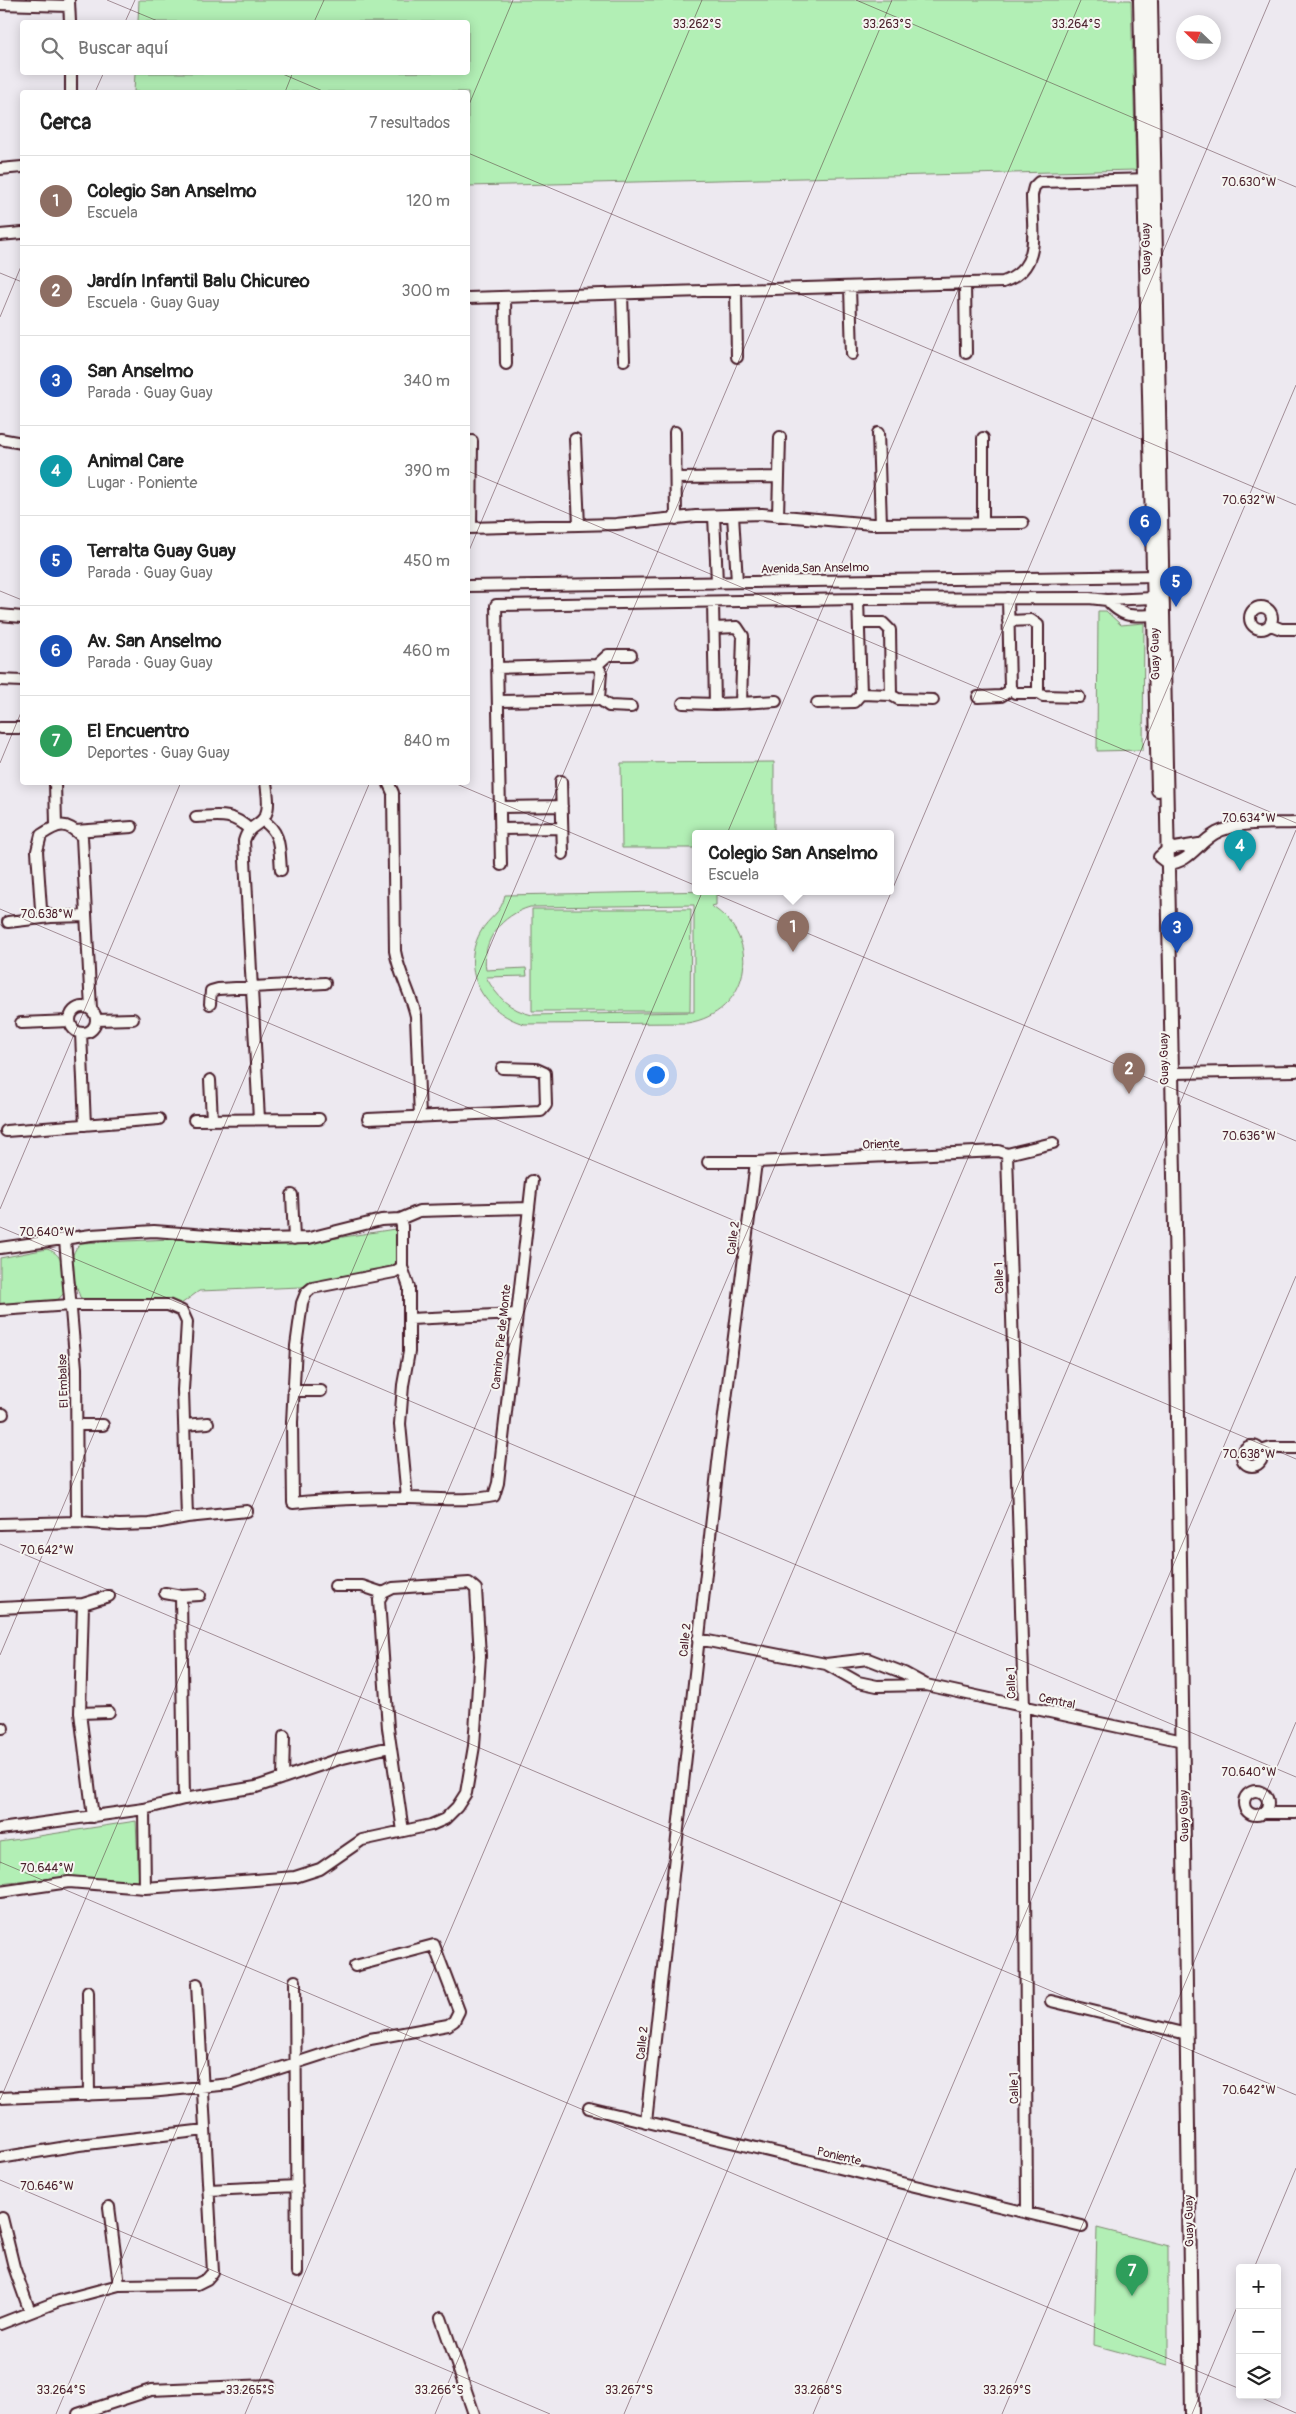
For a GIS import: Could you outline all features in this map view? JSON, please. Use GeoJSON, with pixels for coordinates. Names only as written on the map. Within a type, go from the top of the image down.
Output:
{"type":"FeatureCollection","features":[{"type":"Feature","properties":{"kind":"street","name":"Guay Guay"},"geometry":{"type":"LineString","coordinates":[[1140,0],[1161,499],[1156,518]]}},
{"type":"Feature","properties":{"kind":"street","name":"Guay Guay"},"geometry":{"type":"LineString","coordinates":[[1151,0],[1149,179],[1165,857],[1167,1003],[1166,1163],[1175,1218]]}},
{"type":"Feature","properties":{"kind":"street"},"geometry":{"type":"LineString","coordinates":[[0,4],[69,3],[70,20]]}},
{"type":"Feature","properties":{"kind":"street"},"geometry":{"type":"LineString","coordinates":[[71,75],[71,90]]}},
{"type":"Feature","properties":{"kind":"street"},"geometry":{"type":"LineString","coordinates":[[0,169],[20,167]]}},
{"type":"Feature","properties":{"kind":"street"},"geometry":{"type":"LineString","coordinates":[[470,298],[1003,282],[1017,276],[1028,264],[1033,254],[1032,195],[1034,188],[1040,182],[1149,179]]}},
{"type":"Feature","properties":{"kind":"street"},"geometry":{"type":"LineString","coordinates":[[0,235],[20,233]]}},
{"type":"Feature","properties":{"kind":"street"},"geometry":{"type":"LineString","coordinates":[[965,284],[966,353]]}},
{"type":"Feature","properties":{"kind":"street"},"geometry":{"type":"LineString","coordinates":[[850,287],[852,354]]}},
{"type":"Feature","properties":{"kind":"street"},"geometry":{"type":"LineString","coordinates":[[736,290],[737,357]]}},
{"type":"Feature","properties":{"kind":"street"},"geometry":{"type":"LineString","coordinates":[[622,294],[624,360]]}},
{"type":"Feature","properties":{"kind":"street"},"geometry":{"type":"LineString","coordinates":[[505,297],[506,364]]}},
{"type":"Feature","properties":{"kind":"street"},"geometry":{"type":"LineString","coordinates":[[675,432],[676,519]]}},
{"type":"Feature","properties":{"kind":"street"},"geometry":{"type":"LineString","coordinates":[[878,433],[881,524]]}},
{"type":"Feature","properties":{"kind":"street"},"geometry":{"type":"LineString","coordinates":[[778,516],[780,437]]}},
{"type":"Feature","properties":{"kind":"street"},"geometry":{"type":"LineString","coordinates":[[983,438],[983,522]]}},
{"type":"Feature","properties":{"kind":"street"},"geometry":{"type":"LineString","coordinates":[[575,439],[579,525]]}},
{"type":"Feature","properties":{"kind":"street"},"geometry":{"type":"LineString","coordinates":[[0,440],[20,443]]}},
{"type":"Feature","properties":{"kind":"street"},"geometry":{"type":"LineString","coordinates":[[470,499],[472,442]]}},
{"type":"Feature","properties":{"kind":"street"},"geometry":{"type":"LineString","coordinates":[[676,478],[779,477]]}},
{"type":"Feature","properties":{"kind":"street"},"geometry":{"type":"LineString","coordinates":[[470,528],[639,523],[733,515],[778,516],[881,524],[1023,523]]}},
{"type":"Feature","properties":{"kind":"street"},"geometry":{"type":"LineString","coordinates":[[733,515],[736,582]]}},
{"type":"Feature","properties":{"kind":"street"},"geometry":{"type":"LineString","coordinates":[[714,516],[717,582]]}},
{"type":"Feature","properties":{"kind":"street","name":"Guay Guay"},"geometry":{"type":"LineString","coordinates":[[1158,576],[1154,598],[1154,615],[1162,772]]}},
{"type":"Feature","properties":{"kind":"street","name":"Avenida San Anselmo"},"geometry":{"type":"LineString","coordinates":[[470,586],[1158,576]]}},
{"type":"Feature","properties":{"kind":"street"},"geometry":{"type":"LineString","coordinates":[[501,866],[496,605],[713,603],[858,599],[1008,598],[1107,600],[1154,598]]}},
{"type":"Feature","properties":{"kind":"street"},"geometry":{"type":"LineString","coordinates":[[1008,598],[1011,690]]}},
{"type":"Feature","properties":{"kind":"street"},"geometry":{"type":"LineString","coordinates":[[816,703],[854,702],[861,694],[858,599]]}},
{"type":"Feature","properties":{"kind":"street"},"geometry":{"type":"LineString","coordinates":[[1107,600],[1117,611],[1125,615],[1154,615]]}},
{"type":"Feature","properties":{"kind":"street"},"geometry":{"type":"LineString","coordinates":[[713,603],[715,704]]}},
{"type":"Feature","properties":{"kind":"street"},"geometry":{"type":"LineString","coordinates":[[0,615],[20,617]]}},
{"type":"Feature","properties":{"kind":"street"},"geometry":{"type":"LineString","coordinates":[[1008,621],[1031,620],[1038,625],[1038,693]]}},
{"type":"Feature","properties":{"kind":"street"},"geometry":{"type":"LineString","coordinates":[[859,623],[883,623],[890,630],[891,695]]}},
{"type":"Feature","properties":{"kind":"street"},"geometry":{"type":"LineString","coordinates":[[1270,625],[1280,629],[1296,629]]}},
{"type":"Feature","properties":{"kind":"street"},"geometry":{"type":"LineString","coordinates":[[714,628],[738,627],[743,636],[741,703]]}},
{"type":"Feature","properties":{"kind":"street"},"geometry":{"type":"LineString","coordinates":[[497,668],[597,665],[608,655],[631,655]]}},
{"type":"Feature","properties":{"kind":"street"},"geometry":{"type":"LineString","coordinates":[[597,665],[602,672],[599,699]]}},
{"type":"Feature","properties":{"kind":"street"},"geometry":{"type":"LineString","coordinates":[[0,680],[20,681]]}},
{"type":"Feature","properties":{"kind":"street"},"geometry":{"type":"LineString","coordinates":[[1011,690],[1015,692],[1038,693],[1044,696],[1079,697]]}},
{"type":"Feature","properties":{"kind":"street"},"geometry":{"type":"LineString","coordinates":[[978,697],[1001,696],[1011,690]]}},
{"type":"Feature","properties":{"kind":"street"},"geometry":{"type":"LineString","coordinates":[[861,694],[891,695],[898,699],[933,700]]}},
{"type":"Feature","properties":{"kind":"street"},"geometry":{"type":"LineString","coordinates":[[498,701],[599,699],[609,706],[631,707]]}},
{"type":"Feature","properties":{"kind":"street"},"geometry":{"type":"LineString","coordinates":[[683,703],[715,704],[776,701]]}},
{"type":"Feature","properties":{"kind":"street"},"geometry":{"type":"LineString","coordinates":[[0,728],[20,728]]}},
{"type":"Feature","properties":{"kind":"street"},"geometry":{"type":"LineString","coordinates":[[561,781],[563,854]]}},
{"type":"Feature","properties":{"kind":"street"},"geometry":{"type":"LineString","coordinates":[[55,785],[56,825]]}},
{"type":"Feature","properties":{"kind":"street"},"geometry":{"type":"LineString","coordinates":[[259,1119],[244,841],[249,829],[262,820],[268,807],[266,785]]}},
{"type":"Feature","properties":{"kind":"street"},"geometry":{"type":"LineString","coordinates":[[389,785],[393,793],[395,951],[399,969],[413,1001],[416,1016],[420,1117]]}},
{"type":"Feature","properties":{"kind":"street"},"geometry":{"type":"LineString","coordinates":[[500,807],[562,806]]}},
{"type":"Feature","properties":{"kind":"street"},"geometry":{"type":"LineString","coordinates":[[196,817],[231,816],[249,829]]}},
{"type":"Feature","properties":{"kind":"street"},"geometry":{"type":"LineString","coordinates":[[262,820],[271,826],[279,838],[281,870]]}},
{"type":"Feature","properties":{"kind":"street"},"geometry":{"type":"LineString","coordinates":[[1165,857],[1199,844],[1214,834],[1238,826],[1296,823]]}},
{"type":"Feature","properties":{"kind":"street"},"geometry":{"type":"LineString","coordinates":[[51,918],[41,909],[37,851],[41,835],[56,825],[66,826],[82,838],[91,1009],[96,1020]]}},
{"type":"Feature","properties":{"kind":"street"},"geometry":{"type":"LineString","coordinates":[[75,831],[132,827]]}},
{"type":"Feature","properties":{"kind":"street"},"geometry":{"type":"LineString","coordinates":[[500,830],[562,828]]}},
{"type":"Feature","properties":{"kind":"street"},"geometry":{"type":"LineString","coordinates":[[1165,857],[1186,858],[1199,844]]}},
{"type":"Feature","properties":{"kind":"street"},"geometry":{"type":"LineString","coordinates":[[8,922],[86,916]]}},
{"type":"Feature","properties":{"kind":"street"},"geometry":{"type":"LineString","coordinates":[[210,1004],[211,991],[325,983]]}},
{"type":"Feature","properties":{"kind":"street","name":"Guay Guay"},"geometry":{"type":"LineString","coordinates":[[1167,1003],[1172,1073],[1175,1218],[1192,2414]]}},
{"type":"Feature","properties":{"kind":"street"},"geometry":{"type":"LineString","coordinates":[[91,1009],[78,1007],[72,1013],[70,1021],[74,1029],[81,1033],[90,1031],[96,1020]]}},
{"type":"Feature","properties":{"kind":"street"},"geometry":{"type":"LineString","coordinates":[[96,1020],[133,1019]]}},
{"type":"Feature","properties":{"kind":"street"},"geometry":{"type":"LineString","coordinates":[[21,1023],[70,1021]]}},
{"type":"Feature","properties":{"kind":"street"},"geometry":{"type":"LineString","coordinates":[[81,1033],[85,1125]]}},
{"type":"Feature","properties":{"kind":"street"},"geometry":{"type":"LineString","coordinates":[[368,1119],[541,1112],[544,1110],[546,1095],[545,1073],[536,1069],[502,1068]]}},
{"type":"Feature","properties":{"kind":"street"},"geometry":{"type":"LineString","coordinates":[[1172,1073],[1296,1071]]}},
{"type":"Feature","properties":{"kind":"street"},"geometry":{"type":"LineString","coordinates":[[210,1080],[212,1120]]}},
{"type":"Feature","properties":{"kind":"street"},"geometry":{"type":"LineString","coordinates":[[6,1131],[159,1119]]}},
{"type":"Feature","properties":{"kind":"street"},"geometry":{"type":"LineString","coordinates":[[194,1120],[319,1119]]}},
{"type":"Feature","properties":{"kind":"street","name":"Oriente"},"geometry":{"type":"LineString","coordinates":[[708,1162],[756,1162],[998,1151],[1007,1154],[1053,1144]]}},
{"type":"Feature","properties":{"kind":"street","name":"Calle 1"},"geometry":{"type":"LineString","coordinates":[[1007,1154],[1024,1707],[1027,2212]]}},
{"type":"Feature","properties":{"kind":"street","name":"Calle 2"},"geometry":{"type":"LineString","coordinates":[[646,2122],[720,1443],[756,1162]]}},
{"type":"Feature","properties":{"kind":"street","name":"Camino Pie de Monte"},"geometry":{"type":"LineString","coordinates":[[407,1498],[479,1499],[494,1496],[498,1483],[532,1181]]}},
{"type":"Feature","properties":{"kind":"street"},"geometry":{"type":"LineString","coordinates":[[292,1195],[294,1239]]}},
{"type":"Feature","properties":{"kind":"street"},"geometry":{"type":"LineString","coordinates":[[0,1248],[91,1235],[154,1231],[294,1239],[309,1238],[381,1220],[400,1219],[419,1211],[528,1208]]}},
{"type":"Feature","properties":{"kind":"street"},"geometry":{"type":"LineString","coordinates":[[400,1219],[402,1226],[402,1267],[409,1287],[410,1319],[409,1352],[402,1385],[400,1424],[407,1498],[319,1500],[293,1504],[293,1391],[302,1303],[306,1293],[312,1288],[394,1272],[402,1267]]}},
{"type":"Feature","properties":{"kind":"street","name":"El Embalse"},"geometry":{"type":"LineString","coordinates":[[65,1240],[76,1368],[77,1522]]}},
{"type":"Feature","properties":{"kind":"street"},"geometry":{"type":"LineString","coordinates":[[0,1310],[70,1305],[168,1305],[182,1311],[187,1322],[184,1363],[184,1425],[188,1517]]}},
{"type":"Feature","properties":{"kind":"street"},"geometry":{"type":"LineString","coordinates":[[410,1319],[516,1314]]}},
{"type":"Feature","properties":{"kind":"street"},"geometry":{"type":"LineString","coordinates":[[293,1391],[321,1390]]}},
{"type":"Feature","properties":{"kind":"street"},"geometry":{"type":"LineString","coordinates":[[184,1425],[208,1423]]}},
{"type":"Feature","properties":{"kind":"street"},"geometry":{"type":"LineString","coordinates":[[77,1425],[103,1425]]}},
{"type":"Feature","properties":{"kind":"street"},"geometry":{"type":"LineString","coordinates":[[1262,1451],[1271,1448],[1296,1448]]}},
{"type":"Feature","properties":{"kind":"street"},"geometry":{"type":"LineString","coordinates":[[0,1524],[77,1522],[119,1525],[150,1524],[188,1517],[247,1511]]}},
{"type":"Feature","properties":{"kind":"street"},"geometry":{"type":"LineString","coordinates":[[0,1892],[68,1882],[145,1888],[303,1875],[328,1864],[362,1840],[431,1825],[445,1819],[462,1800],[468,1785],[480,1685],[480,1628],[477,1592],[472,1584],[466,1582],[393,1588],[383,1593],[378,1605],[390,1747],[403,1831]]}},
{"type":"Feature","properties":{"kind":"street"},"geometry":{"type":"LineString","coordinates":[[335,1586],[362,1586],[383,1593]]}},
{"type":"Feature","properties":{"kind":"street"},"geometry":{"type":"LineString","coordinates":[[165,1593],[181,1596],[200,1595]]}},
{"type":"Feature","properties":{"kind":"street"},"geometry":{"type":"LineString","coordinates":[[0,1608],[83,1604],[109,1596]]}},
{"type":"Feature","properties":{"kind":"street"},"geometry":{"type":"LineString","coordinates":[[181,1596],[184,1799]]}},
{"type":"Feature","properties":{"kind":"street"},"geometry":{"type":"LineString","coordinates":[[83,1604],[80,1713],[93,1817]]}},
{"type":"Feature","properties":{"kind":"street","name":"Central"},"geometry":{"type":"LineString","coordinates":[[698,1639],[826,1664],[868,1659],[904,1673],[926,1686]]}},
{"type":"Feature","properties":{"kind":"street","name":"Central"},"geometry":{"type":"LineString","coordinates":[[826,1664],[858,1682],[877,1686],[926,1686],[1183,1741]]}},
{"type":"Feature","properties":{"kind":"street"},"geometry":{"type":"LineString","coordinates":[[80,1713],[108,1712]]}},
{"type":"Feature","properties":{"kind":"street"},"geometry":{"type":"LineString","coordinates":[[283,1778],[284,1736]]}},
{"type":"Feature","properties":{"kind":"street"},"geometry":{"type":"LineString","coordinates":[[0,1829],[144,1809],[184,1799],[256,1787],[339,1759],[390,1747]]}},
{"type":"Feature","properties":{"kind":"street"},"geometry":{"type":"LineString","coordinates":[[144,1809],[145,1888]]}},
{"type":"Feature","properties":{"kind":"street"},"geometry":{"type":"LineString","coordinates":[[1263,1812],[1296,1813]]}},
{"type":"Feature","properties":{"kind":"street"},"geometry":{"type":"LineString","coordinates":[[0,2098],[89,2095],[201,2088],[231,2084],[296,2065],[370,2039],[448,2025],[456,2018],[459,2011],[434,1945],[355,1966]]}},
{"type":"Feature","properties":{"kind":"street"},"geometry":{"type":"LineString","coordinates":[[295,1981],[297,2272]]}},
{"type":"Feature","properties":{"kind":"street"},"geometry":{"type":"LineString","coordinates":[[0,2324],[87,2292],[119,2285],[197,2284],[207,2279],[214,2268],[201,2088],[197,1984]]}},
{"type":"Feature","properties":{"kind":"street"},"geometry":{"type":"LineString","coordinates":[[88,1992],[89,2095]]}},
{"type":"Feature","properties":{"kind":"street"},"geometry":{"type":"LineString","coordinates":[[1052,2001],[1187,2034]]}},
{"type":"Feature","properties":{"kind":"street","name":"Poniente"},"geometry":{"type":"LineString","coordinates":[[590,2108],[1082,2226]]}},
{"type":"Feature","properties":{"kind":"street"},"geometry":{"type":"LineString","coordinates":[[0,2158],[79,2145],[205,2130]]}},
{"type":"Feature","properties":{"kind":"street"},"geometry":{"type":"LineString","coordinates":[[209,2190],[297,2186]]}},
{"type":"Feature","properties":{"kind":"street"},"geometry":{"type":"LineString","coordinates":[[108,2207],[119,2285]]}},
{"type":"Feature","properties":{"kind":"street"},"geometry":{"type":"LineString","coordinates":[[2,2218],[14,2267],[30,2312]]}},
{"type":"Feature","properties":{"kind":"street"},"geometry":{"type":"LineString","coordinates":[[441,2318],[474,2414]]}},
{"type":"Feature","properties":{"kind":"street"},"geometry":{"type":"LineString","coordinates":[[78,2414],[151,2390],[269,2385]]}},
{"type":"Feature","properties":{"kind":"green space"},"geometry":{"type":"Polygon","coordinates":[[[139,0],[1131,0],[1136,170],[470,186],[470,90],[134,90],[135,75],[470,75],[470,20],[138,20],[139,0]]]}},
{"type":"Feature","properties":{"kind":"green space"},"geometry":{"type":"Polygon","coordinates":[[[1098,611],[1106,611],[1121,625],[1144,623],[1143,750],[1097,751],[1098,611]]]}},
{"type":"Feature","properties":{"kind":"green space"},"geometry":{"type":"Polygon","coordinates":[[[774,762],[774,830],[692,830],[692,848],[622,848],[621,763],[774,762]]]}},
{"type":"Feature","properties":{"kind":"green space"},"geometry":{"type":"Polygon","coordinates":[[[692,891],[692,895],[716,895],[716,905],[711,906],[728,920],[739,937],[743,955],[743,974],[736,991],[724,1006],[708,1017],[687,1023],[524,1024],[510,1019],[487,1001],[474,976],[474,948],[480,933],[503,902],[505,895],[692,891]],[[694,905],[530,907],[511,916],[502,923],[490,939],[485,959],[486,970],[526,968],[527,976],[486,977],[505,1002],[517,1010],[532,1015],[694,1012],[694,905]]]}},
{"type":"Feature","properties":{"kind":"green space"},"geometry":{"type":"Polygon","coordinates":[[[532,909],[691,909],[690,1011],[532,1011],[532,909]]]}},
{"type":"Feature","properties":{"kind":"green space"},"geometry":{"type":"Polygon","coordinates":[[[398,1230],[398,1269],[301,1287],[199,1291],[181,1304],[172,1302],[87,1302],[80,1297],[72,1268],[73,1254],[81,1243],[195,1238],[311,1242],[398,1230]]]}},
{"type":"Feature","properties":{"kind":"green space"},"geometry":{"type":"Polygon","coordinates":[[[47,1249],[58,1256],[63,1266],[64,1293],[54,1304],[0,1306],[0,1258],[47,1249]]]}},
{"type":"Feature","properties":{"kind":"green space"},"geometry":{"type":"Polygon","coordinates":[[[136,1821],[139,1883],[72,1876],[0,1884],[0,1842],[136,1821]]]}},
{"type":"Feature","properties":{"kind":"green space"},"geometry":{"type":"Polygon","coordinates":[[[1097,2228],[1168,2246],[1168,2365],[1094,2345],[1097,2228]]]}},
{"type":"Feature","properties":{"kind":"place","name":"Av. San Anselmo"},"geometry":{"type":"Point","coordinates":[1145,547]}},
{"type":"Feature","properties":{"kind":"place","name":"Terralta Guay Guay"},"geometry":{"type":"Point","coordinates":[1176,607]}},
{"type":"Feature","properties":{"kind":"place","name":"Animal Care"},"geometry":{"type":"Point","coordinates":[1240,871]}},
{"type":"Feature","properties":{"kind":"place","name":"Colegio San Anselmo"},"geometry":{"type":"Point","coordinates":[793,952]}},
{"type":"Feature","properties":{"kind":"place","name":"San Anselmo"},"geometry":{"type":"Point","coordinates":[1177,953]}},
{"type":"Feature","properties":{"kind":"place","name":"Jardín Infantil Balu Chicureo"},"geometry":{"type":"Point","coordinates":[1129,1094]}},
{"type":"Feature","properties":{"kind":"place","name":"El Encuentro"},"geometry":{"type":"Point","coordinates":[1132,2296]}}]}
